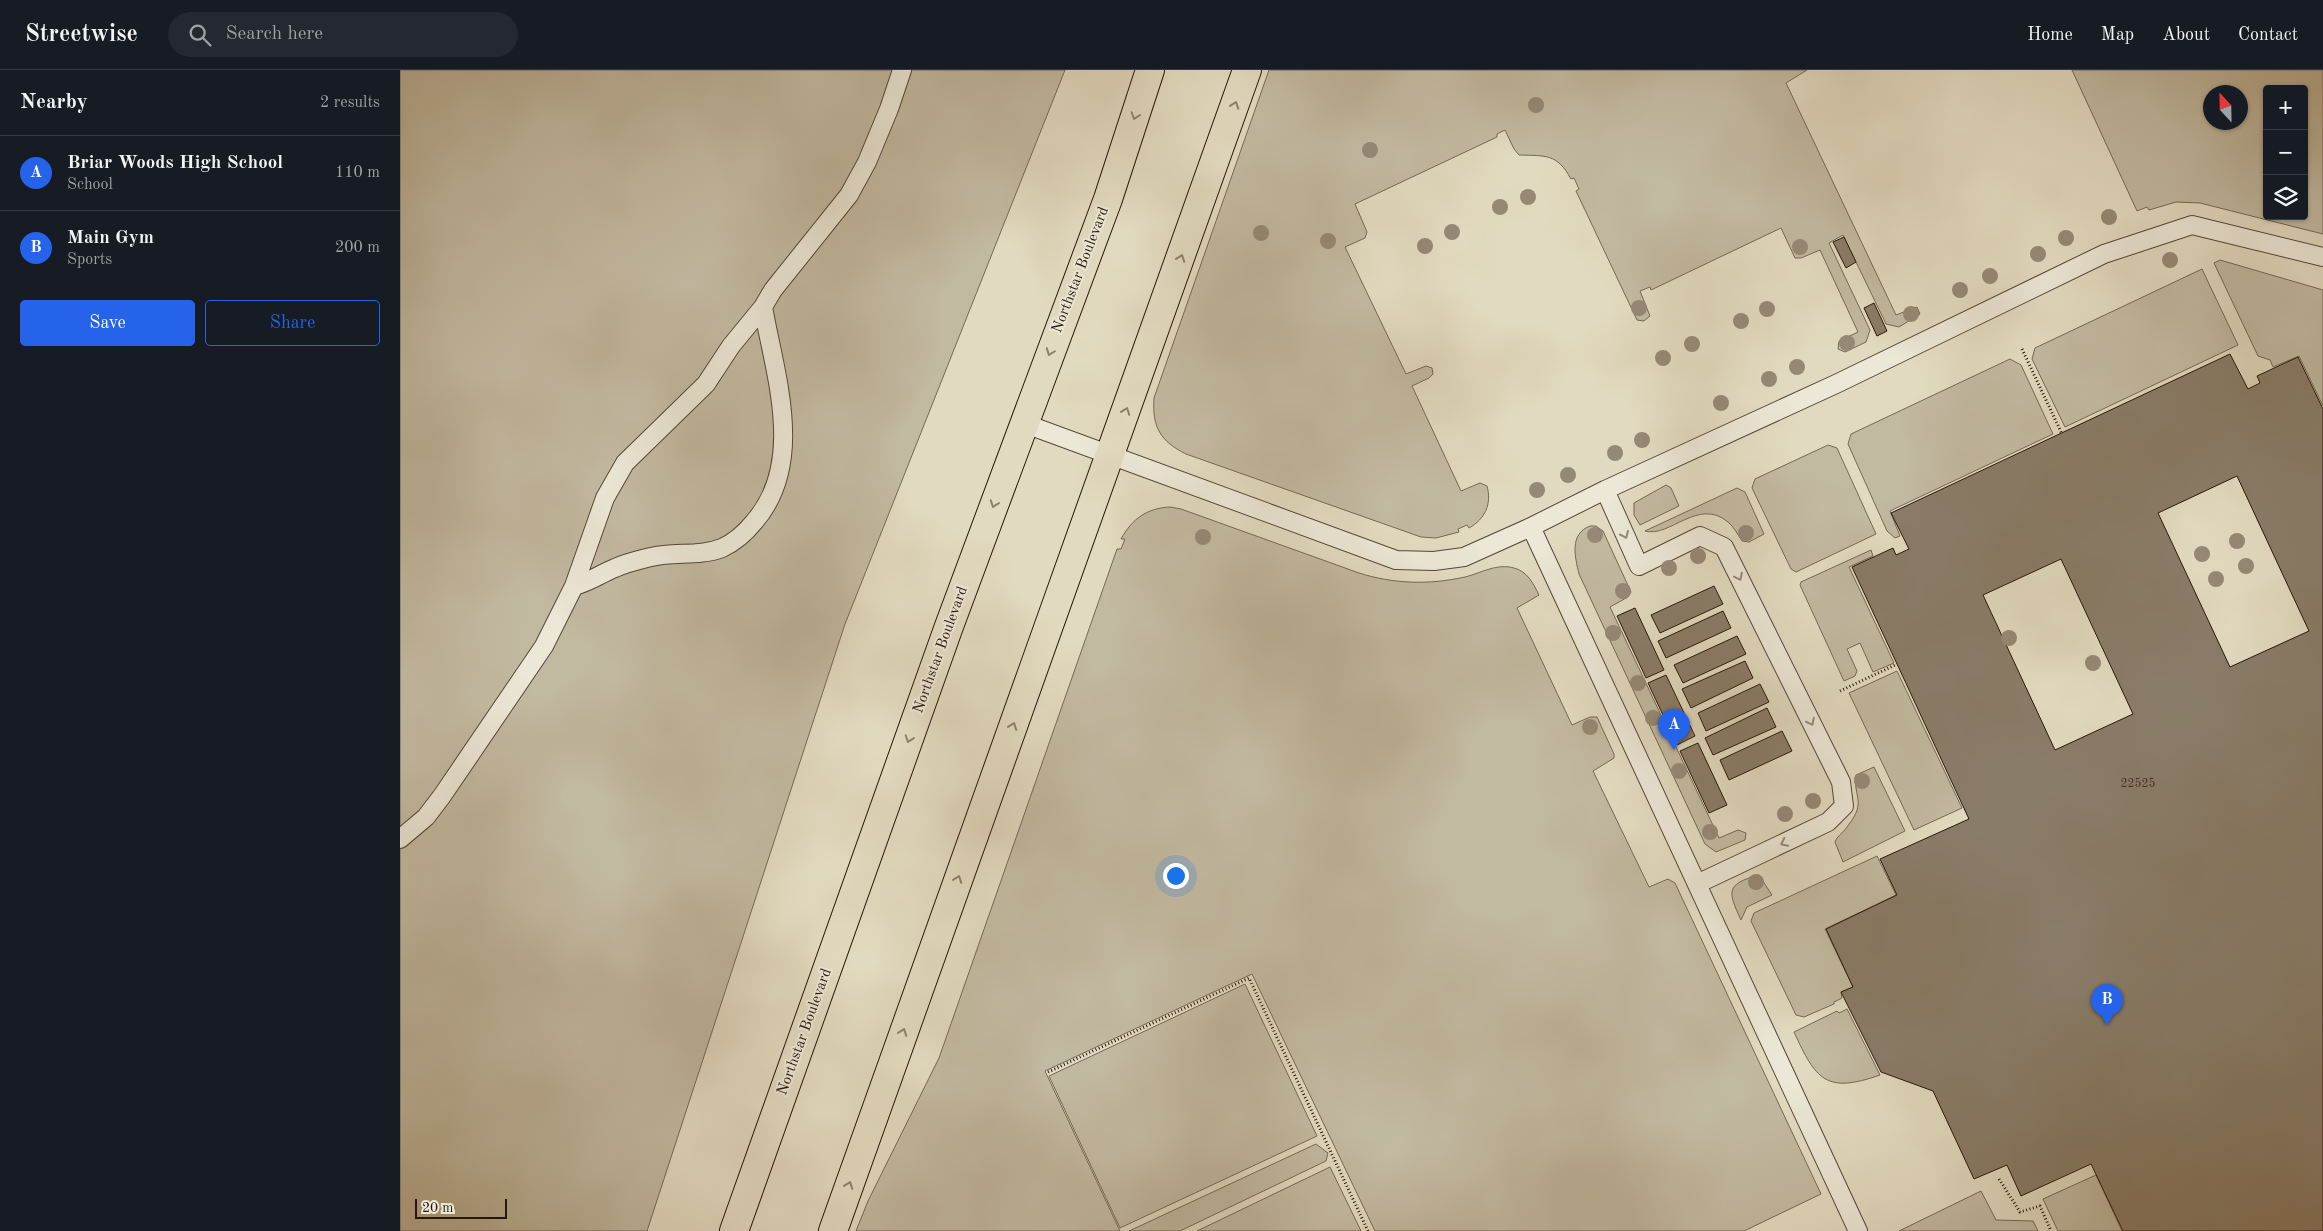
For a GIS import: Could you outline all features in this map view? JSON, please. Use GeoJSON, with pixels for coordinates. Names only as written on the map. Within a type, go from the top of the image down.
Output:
{"type":"FeatureCollection","features":[{"type":"Feature","properties":{"kind":"main road","name":"Northstar Boulevard"},"geometry":{"type":"LineString","coordinates":[[734,1231],[1023,423],[1108,199],[1150,70]]}},
{"type":"Feature","properties":{"kind":"main road"},"geometry":{"type":"LineString","coordinates":[[833,1231],[1247,70]]}},
{"type":"Feature","properties":{"kind":"lane"},"geometry":{"type":"LineString","coordinates":[[400,839],[426,817],[442,796],[544,646],[574,586],[605,498],[625,463],[706,384],[731,346],[763,307],[773,290],[849,195],[890,109],[902,70]]}},
{"type":"Feature","properties":{"kind":"lane"},"geometry":{"type":"LineString","coordinates":[[1023,423],[1396,560],[1434,561],[1464,557],[1531,527],[1604,490],[1836,384],[2104,254],[2142,240],[2192,225],[2323,257]]}},
{"type":"Feature","properties":{"kind":"lane"},"geometry":{"type":"LineString","coordinates":[[574,586],[591,582],[614,568],[653,556],[695,554],[722,548],[744,534],[760,516],[773,495],[782,466],[782,411],[763,307]]}},
{"type":"Feature","properties":{"kind":"lane"},"geometry":{"type":"LineString","coordinates":[[1604,490],[1639,566],[1700,536],[1724,547],[1841,782],[1844,806],[1828,822],[1698,884]]}},
{"type":"Feature","properties":{"kind":"lane"},"geometry":{"type":"LineString","coordinates":[[1531,527],[1858,1231]]}},
{"type":"Feature","properties":{"kind":"path"},"geometry":{"type":"LineString","coordinates":[[2022,349],[2062,434]]}},
{"type":"Feature","properties":{"kind":"path"},"geometry":{"type":"LineString","coordinates":[[1840,690],[1897,664]]}},
{"type":"Feature","properties":{"kind":"path"},"geometry":{"type":"LineString","coordinates":[[1048,1072],[1249,978],[1368,1231]]}},
{"type":"Feature","properties":{"kind":"path"},"geometry":{"type":"LineString","coordinates":[[1999,1179],[2020,1212],[2040,1206],[2051,1231]]}},
{"type":"Feature","properties":{"kind":"shaded area"},"geometry":{"type":"Polygon","coordinates":[[[400,70],[1065,70],[845,624],[647,1231],[400,1231],[400,70]]]}},
{"type":"Feature","properties":{"kind":"shaded area"},"geometry":{"type":"Polygon","coordinates":[[[1269,70],[1807,70],[1786,83],[1896,315],[1917,307],[1920,314],[1899,327],[1886,324],[1843,235],[1829,243],[1870,330],[1866,342],[1845,352],[1838,349],[1839,341],[1858,332],[1820,250],[1801,258],[1795,258],[1781,228],[1651,290],[1650,287],[1640,291],[1650,316],[1644,321],[1637,320],[1576,191],[1579,189],[1574,178],[1571,179],[1561,164],[1555,160],[1543,156],[1519,155],[1505,130],[1497,134],[1497,137],[1355,204],[1367,232],[1365,238],[1345,247],[1406,374],[1426,366],[1432,368],[1433,374],[1429,378],[1412,386],[1461,491],[1480,483],[1487,486],[1489,499],[1483,516],[1469,528],[1467,525],[1458,529],[1459,532],[1436,538],[1421,537],[1186,454],[1170,444],[1156,425],[1154,398],[1269,70]]]}},
{"type":"Feature","properties":{"kind":"shaded area"},"geometry":{"type":"Polygon","coordinates":[[[2072,70],[2323,70],[2323,234],[2267,220],[2308,220],[2308,85],[2263,85],[2263,219],[2200,203],[2176,202],[2149,210],[2147,207],[2137,211],[2072,70]]]}},
{"type":"Feature","properties":{"kind":"shaded area"},"geometry":{"type":"Polygon","coordinates":[[[2220,260],[2323,290],[2323,406],[2299,356],[2273,367],[2270,360],[2258,356],[2214,263],[2220,260]]]}},
{"type":"Feature","properties":{"kind":"shaded area"},"geometry":{"type":"Polygon","coordinates":[[[2202,269],[2238,345],[2065,427],[2032,359],[2035,348],[2202,269]]]}},
{"type":"Feature","properties":{"kind":"shaded area"},"geometry":{"type":"Polygon","coordinates":[[[2010,359],[2021,365],[2053,434],[1890,511],[1900,536],[1895,538],[1887,531],[1848,444],[1851,434],[2010,359]]]}},
{"type":"Feature","properties":{"kind":"shaded area"},"geometry":{"type":"Polygon","coordinates":[[[1828,445],[1837,448],[1876,534],[1796,572],[1791,569],[1752,488],[1755,479],[1828,445]]]}},
{"type":"Feature","properties":{"kind":"shaded area"},"geometry":{"type":"Polygon","coordinates":[[[1666,485],[1671,488],[1679,506],[1640,525],[1634,515],[1634,503],[1666,485]]]}},
{"type":"Feature","properties":{"kind":"shaded area"},"geometry":{"type":"Polygon","coordinates":[[[1737,488],[1745,492],[1764,534],[1749,542],[1742,541],[1728,522],[1717,515],[1695,516],[1655,532],[1645,531],[1737,488]]]}},
{"type":"Feature","properties":{"kind":"shaded area"},"geometry":{"type":"Polygon","coordinates":[[[1170,507],[1181,509],[1372,577],[1412,582],[1452,580],[1501,567],[1514,568],[1526,575],[1539,595],[1517,608],[1572,725],[1590,717],[1597,717],[1614,754],[1614,758],[1593,771],[1649,887],[1668,879],[1675,883],[1821,1194],[1744,1231],[1375,1231],[1252,974],[1045,1071],[1120,1231],[856,1231],[868,1201],[939,1058],[1117,549],[1121,549],[1125,539],[1121,539],[1135,520],[1147,512],[1170,507]]]}},
{"type":"Feature","properties":{"kind":"shaded area"},"geometry":{"type":"Polygon","coordinates":[[[1590,526],[1596,526],[1603,531],[1631,592],[1628,597],[1610,607],[1719,838],[1738,830],[1746,833],[1745,840],[1716,852],[1705,844],[1579,574],[1575,553],[1576,540],[1583,530],[1590,526]]]}},
{"type":"Feature","properties":{"kind":"shaded area"},"geometry":{"type":"Polygon","coordinates":[[[1871,550],[1873,556],[1849,567],[1894,663],[1873,672],[1860,643],[1847,649],[1857,671],[1855,676],[1844,681],[1800,585],[1801,582],[1871,550]]]}},
{"type":"Feature","properties":{"kind":"shaded area"},"geometry":{"type":"Polygon","coordinates":[[[1897,671],[1962,808],[1914,830],[1849,693],[1897,671]]]}},
{"type":"Feature","properties":{"kind":"shaded area"},"geometry":{"type":"Polygon","coordinates":[[[1874,767],[1905,831],[1843,862],[1835,842],[1853,819],[1858,807],[1855,778],[1856,775],[1874,767]]]}},
{"type":"Feature","properties":{"kind":"shaded area"},"geometry":{"type":"Polygon","coordinates":[[[1877,856],[1896,895],[1825,929],[1853,987],[1841,992],[1842,998],[1834,1002],[1834,1004],[1804,1017],[1796,1015],[1751,921],[1754,913],[1877,856]]]}},
{"type":"Feature","properties":{"kind":"shaded area"},"geometry":{"type":"Polygon","coordinates":[[[1759,875],[1772,895],[1747,907],[1741,920],[1732,896],[1732,890],[1740,882],[1759,875]]]}},
{"type":"Feature","properties":{"kind":"shaded area"},"geometry":{"type":"Polygon","coordinates":[[[1245,984],[1317,1136],[1120,1228],[1049,1076],[1245,984]]]}},
{"type":"Feature","properties":{"kind":"shaded area"},"geometry":{"type":"Polygon","coordinates":[[[1847,1009],[1880,1075],[1862,1081],[1847,1083],[1825,1079],[1817,1072],[1809,1062],[1794,1032],[1837,1011],[1839,1013],[1847,1009]]]}},
{"type":"Feature","properties":{"kind":"shaded area"},"geometry":{"type":"Polygon","coordinates":[[[1316,1144],[1328,1153],[1326,1161],[1180,1231],[1129,1231],[1316,1144]]]}},
{"type":"Feature","properties":{"kind":"shaded area"},"geometry":{"type":"Polygon","coordinates":[[[1330,1167],[1361,1231],[1197,1231],[1330,1167]]]}},
{"type":"Feature","properties":{"kind":"shaded area"},"geometry":{"type":"Polygon","coordinates":[[[2096,1175],[2122,1231],[2058,1231],[2043,1199],[2096,1175]]]}},
{"type":"Feature","properties":{"kind":"shaded area"},"geometry":{"type":"Polygon","coordinates":[[[1981,1191],[1996,1220],[2033,1221],[2038,1231],[1899,1231],[1981,1191]]]}},
{"type":"Feature","properties":{"kind":"building"},"geometry":{"type":"Polygon","coordinates":[[[1844,237],[1856,262],[1846,268],[1833,242],[1844,237]]]}},
{"type":"Feature","properties":{"kind":"building"},"geometry":{"type":"Polygon","coordinates":[[[1874,303],[1887,331],[1877,336],[1864,308],[1874,303]]]}},
{"type":"Feature","properties":{"kind":"building"},"geometry":{"type":"Polygon","coordinates":[[[2230,354],[2248,389],[2260,383],[2257,376],[2298,357],[2323,409],[2323,1231],[2123,1231],[2091,1164],[2021,1196],[2007,1165],[1974,1179],[1933,1091],[1881,1072],[1841,992],[1853,987],[1826,929],[1897,895],[1880,859],[1969,819],[1852,567],[1893,548],[1896,555],[1909,549],[1891,513],[2230,354]],[[2237,476],[2158,513],[2230,667],[2309,631],[2237,476]],[[2061,559],[1983,595],[2055,750],[2133,714],[2061,559]]]}},
{"type":"Feature","properties":{"kind":"building"},"geometry":{"type":"Polygon","coordinates":[[[1714,586],[1723,604],[1660,633],[1651,615],[1714,586]]]}},
{"type":"Feature","properties":{"kind":"building"},"geometry":{"type":"Polygon","coordinates":[[[1635,608],[1664,670],[1646,678],[1617,616],[1635,608]]]}},
{"type":"Feature","properties":{"kind":"building"},"geometry":{"type":"Polygon","coordinates":[[[1723,611],[1731,628],[1666,658],[1658,641],[1723,611]]]}},
{"type":"Feature","properties":{"kind":"building"},"geometry":{"type":"Polygon","coordinates":[[[1737,636],[1746,654],[1683,683],[1674,665],[1737,636]]]}},
{"type":"Feature","properties":{"kind":"building"},"geometry":{"type":"Polygon","coordinates":[[[1745,661],[1753,678],[1691,708],[1682,689],[1745,661]]]}},
{"type":"Feature","properties":{"kind":"building"},"geometry":{"type":"Polygon","coordinates":[[[1666,675],[1695,736],[1677,745],[1648,683],[1666,675]]]}},
{"type":"Feature","properties":{"kind":"building"},"geometry":{"type":"Polygon","coordinates":[[[1760,684],[1769,702],[1706,731],[1698,713],[1760,684]]]}},
{"type":"Feature","properties":{"kind":"building"},"geometry":{"type":"Polygon","coordinates":[[[1767,708],[1776,727],[1713,755],[1705,738],[1767,708]]]}},
{"type":"Feature","properties":{"kind":"building"},"geometry":{"type":"Polygon","coordinates":[[[1782,731],[1792,751],[1729,780],[1720,760],[1782,731]]]}},
{"type":"Feature","properties":{"kind":"building"},"geometry":{"type":"Polygon","coordinates":[[[1698,743],[1727,805],[1709,813],[1680,751],[1698,743]]]}},
{"type":"Feature","properties":{"kind":"place","name":"Briar Woods High School"},"geometry":{"type":"Point","coordinates":[1674,750]}},
{"type":"Feature","properties":{"kind":"place","name":"Main Gym"},"geometry":{"type":"Point","coordinates":[2107,1025]}}]}
